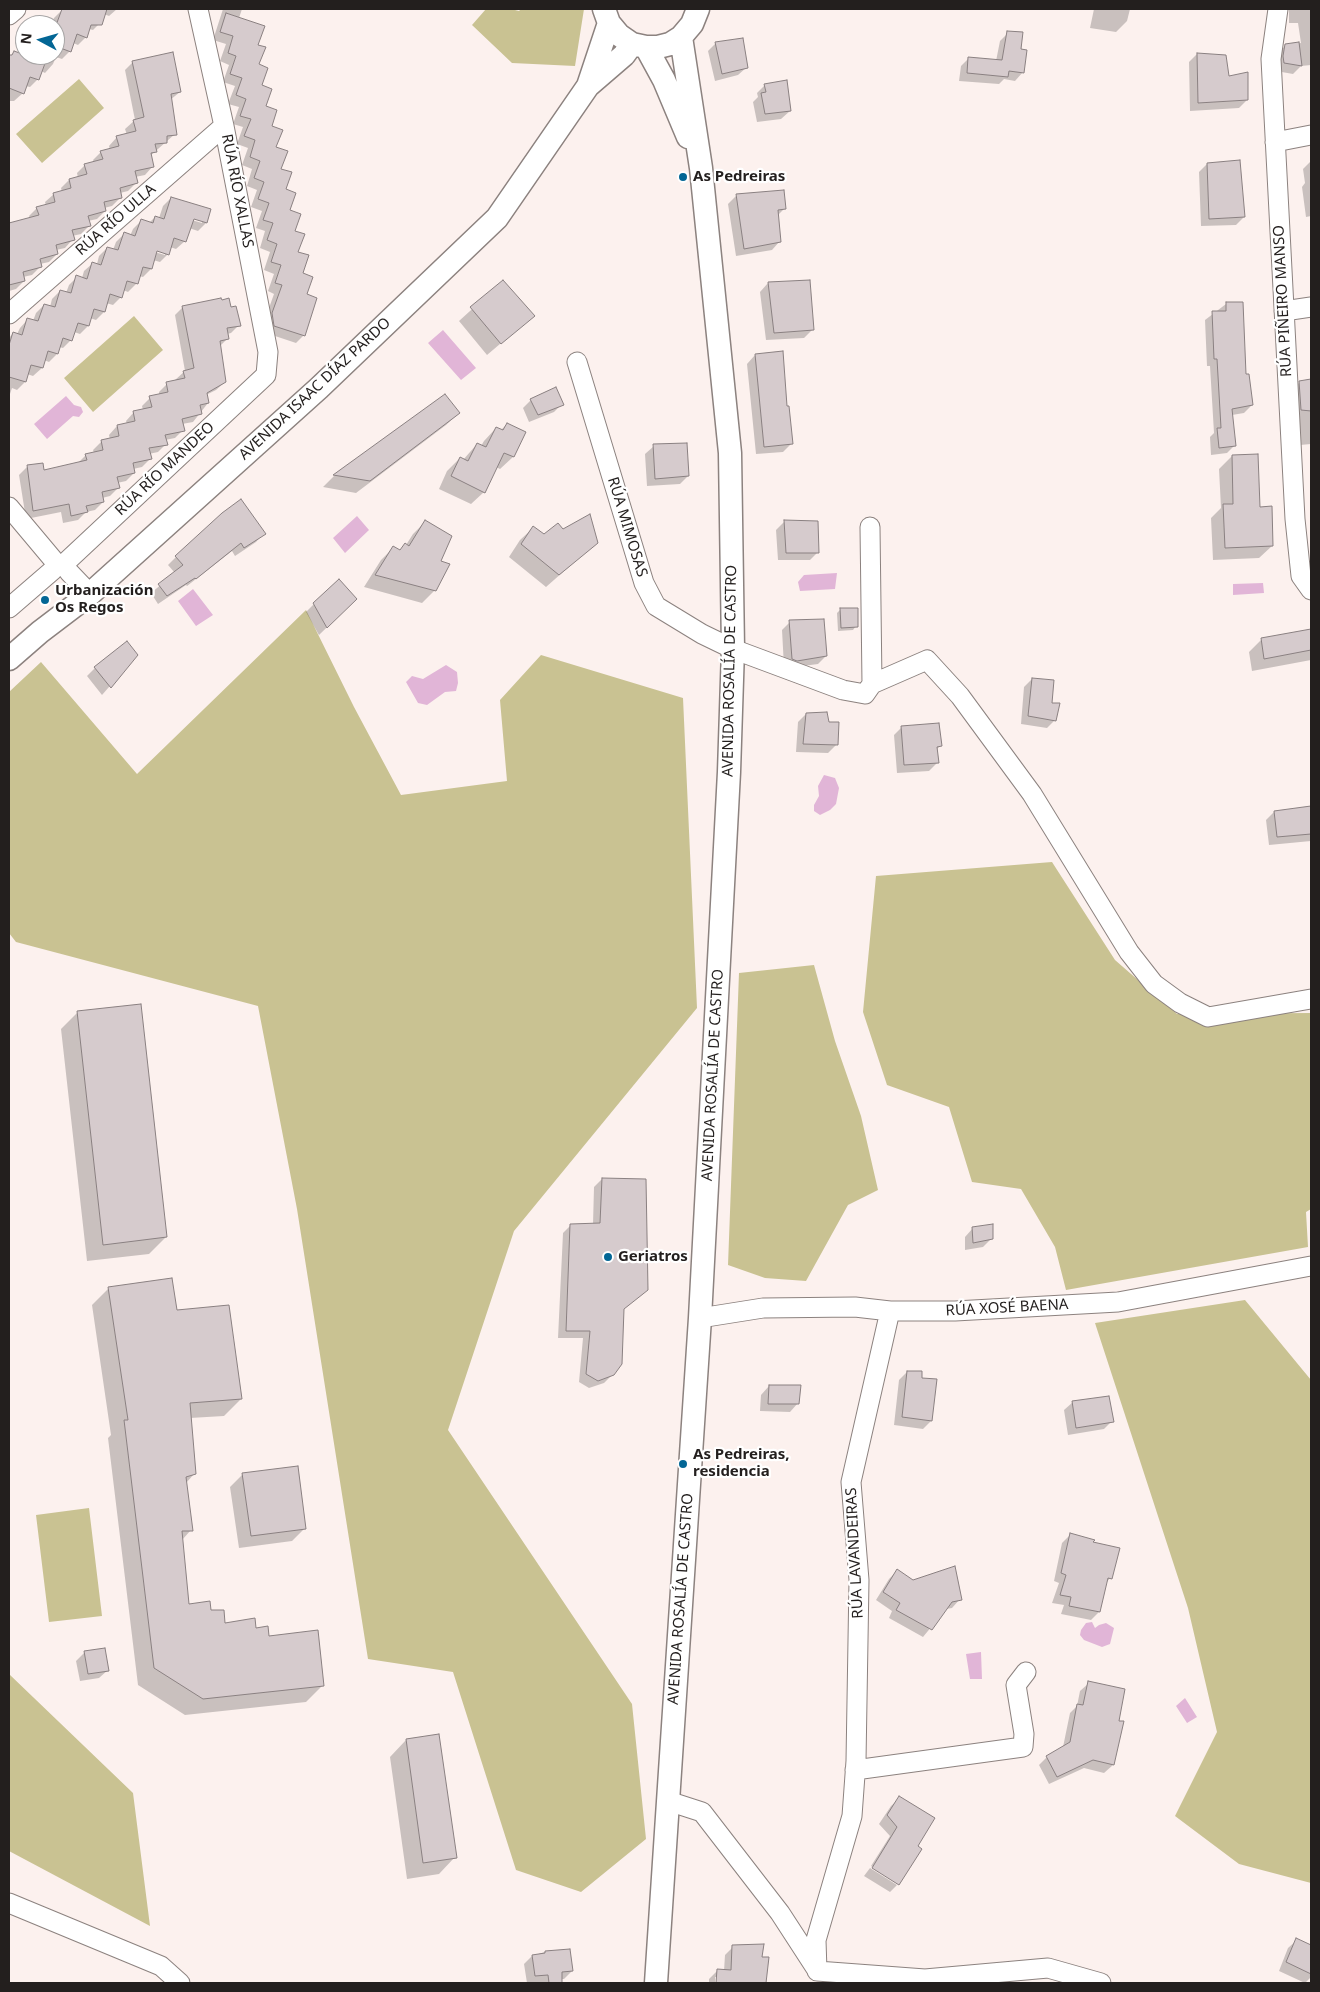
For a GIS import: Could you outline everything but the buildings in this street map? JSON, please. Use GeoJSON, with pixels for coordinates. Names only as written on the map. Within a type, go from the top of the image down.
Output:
{"type":"FeatureCollection","features":[{"type":"Feature","properties":{"kind":"street"},"geometry":{"type":"LineString","coordinates":[[9,15],[16,9]]}},
{"type":"Feature","properties":{"kind":"street","name":"RÚA RÍO XALLAS"},"geometry":{"type":"LineString","coordinates":[[198,9],[224,126],[268,352],[266,375]]}},
{"type":"Feature","properties":{"kind":"street"},"geometry":{"type":"LineString","coordinates":[[606,16],[619,35],[639,46],[658,47],[670,44],[690,23],[710,9]]}},
{"type":"Feature","properties":{"kind":"street","name":"RÚA PIÑEIRO MANSO"},"geometry":{"type":"LineString","coordinates":[[1278,9],[1271,59],[1284,311],[1298,547],[1301,576],[1311,590]]}},
{"type":"Feature","properties":{"kind":"street","name":"AVENIDA ISAAC DÍAZ PARDO"},"geometry":{"type":"LineString","coordinates":[[588,86],[606,16]]}},
{"type":"Feature","properties":{"kind":"street","name":"AVENIDA ROSALÍA DE CASTRO"},"geometry":{"type":"LineString","coordinates":[[656,1983],[700,1318],[734,649],[730,453],[701,168],[690,23]]}},
{"type":"Feature","properties":{"kind":"street","name":"AVENIDA ROSALÍA DE CASTRO"},"geometry":{"type":"LineString","coordinates":[[639,46],[664,80],[701,168]]}},
{"type":"Feature","properties":{"kind":"street","name":"AVENIDA ISAAC DÍAZ PARDO"},"geometry":{"type":"LineString","coordinates":[[9,660],[40,632],[90,594],[319,388],[497,218],[588,86],[624,55],[639,46]]}},
{"type":"Feature","properties":{"kind":"street","name":"RÚA RÍO ULLA"},"geometry":{"type":"LineString","coordinates":[[9,314],[224,126]]}},
{"type":"Feature","properties":{"kind":"street"},"geometry":{"type":"LineString","coordinates":[[1275,142],[1311,135]]}},
{"type":"Feature","properties":{"kind":"street"},"geometry":{"type":"LineString","coordinates":[[1284,311],[1311,307]]}},
{"type":"Feature","properties":{"kind":"street","name":"RÚA MIMOSAS"},"geometry":{"type":"LineString","coordinates":[[577,362],[644,583],[656,606],[702,634],[734,649],[842,690],[865,694],[872,684]]}},
{"type":"Feature","properties":{"kind":"street","name":"RÚA RÍO MANDEO"},"geometry":{"type":"LineString","coordinates":[[9,608],[61,567],[266,375]]}},
{"type":"Feature","properties":{"kind":"street"},"geometry":{"type":"LineString","coordinates":[[9,507],[61,567],[90,594]]}},
{"type":"Feature","properties":{"kind":"street"},"geometry":{"type":"LineString","coordinates":[[870,527],[872,684],[927,660],[960,696],[1032,794],[1129,952],[1154,984],[1180,1003],[1208,1017],[1311,999]]}},
{"type":"Feature","properties":{"kind":"street","name":"RÚA XOSÉ BAENA"},"geometry":{"type":"LineString","coordinates":[[700,1318],[764,1308],[855,1307],[890,1310],[955,1311],[1118,1302],[1311,1266]]}},
{"type":"Feature","properties":{"kind":"street","name":"RÚA LAVANDEIRAS"},"geometry":{"type":"LineString","coordinates":[[817,1971],[816,1940],[852,1816],[856,1770],[859,1580],[851,1482],[890,1310]]}},
{"type":"Feature","properties":{"kind":"street"},"geometry":{"type":"LineString","coordinates":[[856,1770],[1023,1747],[1024,1734],[1016,1685],[1026,1672]]}},
{"type":"Feature","properties":{"kind":"street"},"geometry":{"type":"LineString","coordinates":[[668,1801],[702,1812],[780,1913],[817,1971],[925,1981],[1048,1968],[1101,1983]]}},
{"type":"Feature","properties":{"kind":"street"},"geometry":{"type":"LineString","coordinates":[[9,1903],[161,1966],[180,1983]]}},
{"type":"Feature","properties":{"kind":"shaded area"},"geometry":{"type":"Polygon","coordinates":[[[486,9],[511,9],[519,11],[521,9],[584,9],[575,66],[512,63],[472,25],[486,9]]]}},
{"type":"Feature","properties":{"kind":"shaded area"},"geometry":{"type":"Polygon","coordinates":[[[79,79],[104,108],[42,163],[16,134],[79,79]]]}},
{"type":"Feature","properties":{"kind":"shaded area"},"geometry":{"type":"Polygon","coordinates":[[[134,316],[163,350],[93,412],[64,378],[134,316]]]}},
{"type":"Feature","properties":{"kind":"shaded area"},"geometry":{"type":"Polygon","coordinates":[[[443,330],[476,368],[461,380],[428,343],[443,330]]]}},
{"type":"Feature","properties":{"kind":"shaded area"},"geometry":{"type":"Polygon","coordinates":[[[66,396],[74,405],[81,407],[83,412],[79,417],[73,416],[47,439],[34,424],[66,396]]]}},
{"type":"Feature","properties":{"kind":"shaded area"},"geometry":{"type":"Polygon","coordinates":[[[357,516],[369,530],[345,553],[333,538],[357,516]]]}},
{"type":"Feature","properties":{"kind":"shaded area"},"geometry":{"type":"Polygon","coordinates":[[[837,573],[835,589],[800,591],[798,582],[804,575],[837,573]]]}},
{"type":"Feature","properties":{"kind":"shaded area"},"geometry":{"type":"Polygon","coordinates":[[[1263,583],[1264,593],[1233,595],[1233,584],[1263,583]]]}},
{"type":"Feature","properties":{"kind":"shaded area"},"geometry":{"type":"Polygon","coordinates":[[[193,589],[213,615],[196,626],[178,601],[193,589]]]}},
{"type":"Feature","properties":{"kind":"shaded area"},"geometry":{"type":"Polygon","coordinates":[[[306,610],[354,707],[401,795],[507,781],[500,700],[541,655],[683,698],[697,1008],[514,1231],[448,1430],[632,1704],[646,1839],[581,1892],[516,1870],[453,1672],[368,1659],[297,1209],[258,1006],[16,942],[9,933],[9,692],[41,662],[137,774],[306,610]]]}},
{"type":"Feature","properties":{"kind":"shaded area"},"geometry":{"type":"Polygon","coordinates":[[[446,665],[457,672],[458,683],[456,691],[445,692],[427,705],[418,703],[406,682],[412,676],[423,679],[446,665]]]}},
{"type":"Feature","properties":{"kind":"shaded area"},"geometry":{"type":"Polygon","coordinates":[[[824,775],[835,778],[839,788],[836,804],[830,810],[820,815],[814,811],[814,805],[819,796],[818,786],[824,775]]]}},
{"type":"Feature","properties":{"kind":"shaded area"},"geometry":{"type":"Polygon","coordinates":[[[1052,862],[1115,960],[1177,1014],[1311,1013],[1311,1209],[1306,1212],[1308,1247],[1066,1290],[1055,1247],[1021,1189],[972,1182],[949,1107],[887,1085],[863,1012],[876,876],[1052,862]]]}},
{"type":"Feature","properties":{"kind":"shaded area"},"geometry":{"type":"Polygon","coordinates":[[[814,965],[835,1041],[861,1116],[878,1190],[848,1205],[806,1281],[765,1278],[728,1265],[739,973],[814,965]]]}},
{"type":"Feature","properties":{"kind":"shaded area"},"geometry":{"type":"Polygon","coordinates":[[[1245,1300],[1311,1380],[1311,1883],[1239,1864],[1175,1816],[1217,1732],[1188,1608],[1095,1323],[1245,1300]]]}},
{"type":"Feature","properties":{"kind":"shaded area"},"geometry":{"type":"Polygon","coordinates":[[[89,1508],[102,1616],[49,1622],[36,1515],[89,1508]]]}},
{"type":"Feature","properties":{"kind":"shaded area"},"geometry":{"type":"Polygon","coordinates":[[[1092,1622],[1095,1628],[1106,1623],[1114,1628],[1110,1644],[1102,1647],[1084,1640],[1080,1635],[1081,1630],[1086,1623],[1092,1622]]]}},
{"type":"Feature","properties":{"kind":"shaded area"},"geometry":{"type":"Polygon","coordinates":[[[981,1652],[982,1679],[970,1679],[966,1654],[981,1652]]]}},
{"type":"Feature","properties":{"kind":"shaded area"},"geometry":{"type":"Polygon","coordinates":[[[9,1674],[133,1793],[150,1926],[9,1851],[9,1674]]]}},
{"type":"Feature","properties":{"kind":"shaded area"},"geometry":{"type":"Polygon","coordinates":[[[1185,1698],[1197,1717],[1187,1723],[1176,1706],[1185,1698]]]}},
{"type":"Feature","properties":{"kind":"place","name":"As Pedreiras"},"geometry":{"type":"Point","coordinates":[683,177]}},
{"type":"Feature","properties":{"kind":"place","name":"Urbanización Os Regos"},"geometry":{"type":"Point","coordinates":[45,600]}},
{"type":"Feature","properties":{"kind":"place","name":"Geriatros"},"geometry":{"type":"Point","coordinates":[608,1257]}},
{"type":"Feature","properties":{"kind":"place","name":"As Pedreiras, residencia"},"geometry":{"type":"Point","coordinates":[683,1464]}}]}
